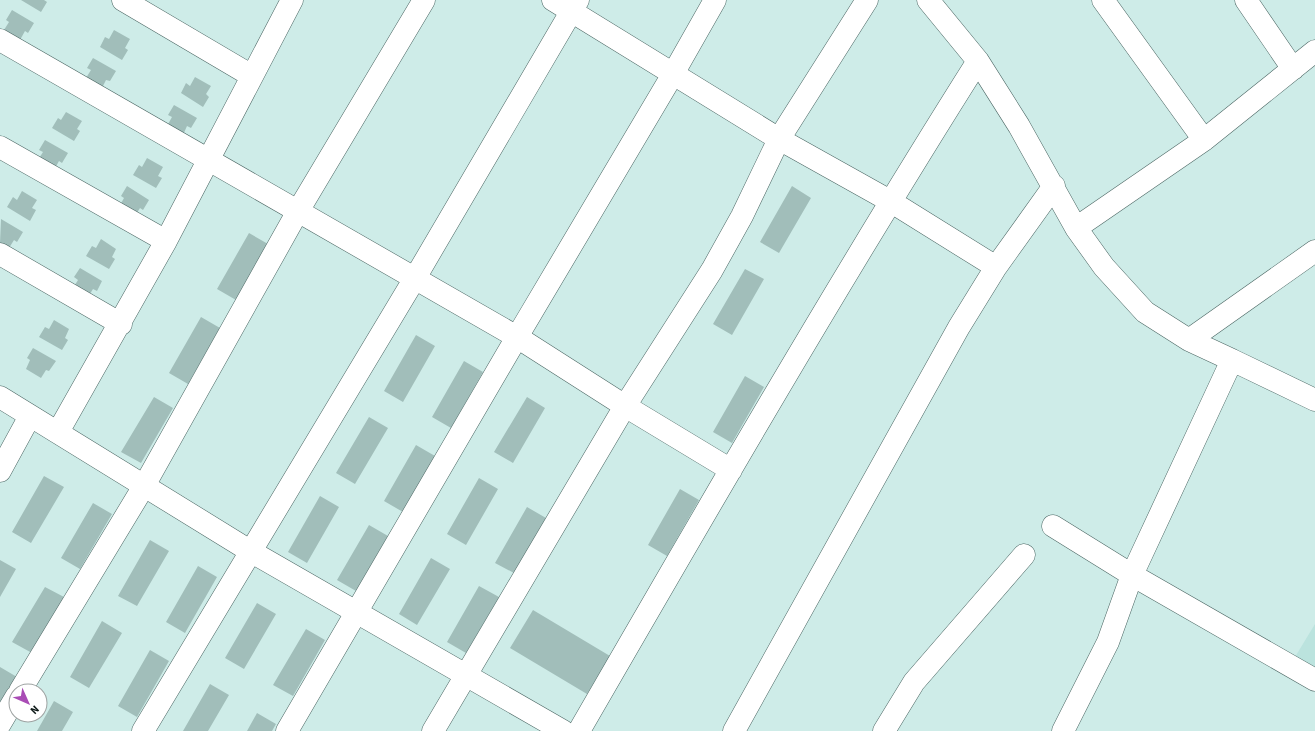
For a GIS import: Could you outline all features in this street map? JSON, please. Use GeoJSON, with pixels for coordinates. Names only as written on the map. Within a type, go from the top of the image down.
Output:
{"type":"FeatureCollection","features":[{"type":"Feature","properties":{"kind":"street"},"geometry":{"type":"LineString","coordinates":[[58,432],[121,324],[166,242],[292,0]]}},
{"type":"Feature","properties":{"kind":"street"},"geometry":{"type":"LineString","coordinates":[[25,683],[144,486],[298,211],[424,0]]}},
{"type":"Feature","properties":{"kind":"street"},"geometry":{"type":"LineString","coordinates":[[287,731],[715,0]]}},
{"type":"Feature","properties":{"kind":"street"},"geometry":{"type":"LineString","coordinates":[[433,731],[625,406],[712,270],[742,216],[779,139],[867,0]]}},
{"type":"Feature","properties":{"kind":"street"},"geometry":{"type":"LineString","coordinates":[[928,0],[978,61],[1054,186],[1076,228],[1104,267],[1145,312],[1189,340],[1315,400]]}},
{"type":"Feature","properties":{"kind":"street"},"geometry":{"type":"LineString","coordinates":[[1103,0],[1204,140]]}},
{"type":"Feature","properties":{"kind":"street"},"geometry":{"type":"LineString","coordinates":[[1246,0],[1293,69]]}},
{"type":"Feature","properties":{"kind":"street"},"geometry":{"type":"LineString","coordinates":[[137,3],[252,76]]}},
{"type":"Feature","properties":{"kind":"street"},"geometry":{"type":"LineString","coordinates":[[143,731],[250,551],[416,278],[568,4],[673,74],[779,139],[890,201],[996,267]]}},
{"type":"Feature","properties":{"kind":"street"},"geometry":{"type":"LineString","coordinates":[[0,40],[517,337],[625,406],[730,470]]}},
{"type":"Feature","properties":{"kind":"street"},"geometry":{"type":"LineString","coordinates":[[1076,228],[1204,140],[1315,51]]}},
{"type":"Feature","properties":{"kind":"street"},"geometry":{"type":"LineString","coordinates":[[579,731],[730,470],[890,201],[978,61]]}},
{"type":"Feature","properties":{"kind":"street"},"geometry":{"type":"LineString","coordinates":[[0,148],[166,242]]}},
{"type":"Feature","properties":{"kind":"street"},"geometry":{"type":"LineString","coordinates":[[734,731],[958,327],[996,267],[1054,186]]}},
{"type":"Feature","properties":{"kind":"street"},"geometry":{"type":"LineString","coordinates":[[1189,340],[1315,251]]}},
{"type":"Feature","properties":{"kind":"street"},"geometry":{"type":"LineString","coordinates":[[0,254],[121,324]]}},
{"type":"Feature","properties":{"kind":"street"},"geometry":{"type":"LineString","coordinates":[[1063,731],[1108,642],[1132,575],[1232,360]]}},
{"type":"Feature","properties":{"kind":"street"},"geometry":{"type":"LineString","coordinates":[[0,397],[250,551],[563,731]]}},
{"type":"Feature","properties":{"kind":"street"},"geometry":{"type":"LineString","coordinates":[[0,471],[30,416]]}},
{"type":"Feature","properties":{"kind":"street"},"geometry":{"type":"LineString","coordinates":[[1053,526],[1132,575],[1315,680]]}},
{"type":"Feature","properties":{"kind":"street"},"geometry":{"type":"LineString","coordinates":[[884,731],[914,682],[1024,555]]}},
{"type":"Feature","properties":{"kind":"street"},"geometry":{"type":"LineString","coordinates":[[0,724],[8,710]]}},
{"type":"Feature","properties":{"kind":"shaded area"},"geometry":{"type":"Polygon","coordinates":[[[1315,624],[1315,675],[1292,662],[1315,624]]]}},
{"type":"Feature","properties":{"kind":"building"},"geometry":{"type":"Polygon","coordinates":[[[21,0],[44,0],[47,2],[41,12],[21,0]]]}},
{"type":"Feature","properties":{"kind":"building"},"geometry":{"type":"Polygon","coordinates":[[[12,10],[34,23],[28,33],[25,31],[20,40],[4,30],[9,22],[6,20],[12,10]]]}},
{"type":"Feature","properties":{"kind":"building"},"geometry":{"type":"Polygon","coordinates":[[[114,30],[130,39],[125,48],[128,50],[122,60],[100,47],[105,37],[109,39],[114,30]]]}},
{"type":"Feature","properties":{"kind":"building"},"geometry":{"type":"Polygon","coordinates":[[[93,58],[116,71],[110,81],[106,80],[102,88],[86,78],[91,70],[87,68],[93,58]]]}},
{"type":"Feature","properties":{"kind":"building"},"geometry":{"type":"Polygon","coordinates":[[[195,77],[211,86],[206,94],[209,97],[203,107],[181,93],[186,83],[190,86],[195,77]]]}},
{"type":"Feature","properties":{"kind":"building"},"geometry":{"type":"Polygon","coordinates":[[[174,105],[197,118],[191,128],[187,126],[183,135],[167,126],[172,117],[168,115],[174,105]]]}},
{"type":"Feature","properties":{"kind":"building"},"geometry":{"type":"Polygon","coordinates":[[[66,112],[82,121],[77,129],[80,131],[74,141],[52,128],[58,118],[61,120],[66,112]]]}},
{"type":"Feature","properties":{"kind":"building"},"geometry":{"type":"Polygon","coordinates":[[[45,140],[68,153],[62,163],[59,161],[54,170],[38,160],[43,152],[39,150],[45,140]]]}},
{"type":"Feature","properties":{"kind":"building"},"geometry":{"type":"Polygon","coordinates":[[[147,158],[163,167],[158,176],[162,178],[156,188],[133,175],[139,165],[142,167],[147,158]]]}},
{"type":"Feature","properties":{"kind":"building"},"geometry":{"type":"Polygon","coordinates":[[[127,186],[149,200],[143,210],[140,208],[135,216],[119,207],[124,198],[121,196],[127,186]]]}},
{"type":"Feature","properties":{"kind":"building"},"geometry":{"type":"Polygon","coordinates":[[[792,186],[811,198],[779,253],[760,242],[792,186]]]}},
{"type":"Feature","properties":{"kind":"building"},"geometry":{"type":"Polygon","coordinates":[[[22,191],[37,200],[32,208],[36,210],[30,221],[7,207],[13,197],[17,200],[22,191]]]}},
{"type":"Feature","properties":{"kind":"building"},"geometry":{"type":"Polygon","coordinates":[[[1,219],[23,232],[17,242],[14,240],[9,248],[0,243],[1,219]]]}},
{"type":"Feature","properties":{"kind":"building"},"geometry":{"type":"Polygon","coordinates":[[[249,233],[268,244],[236,300],[217,289],[249,233]]]}},
{"type":"Feature","properties":{"kind":"building"},"geometry":{"type":"Polygon","coordinates":[[[101,239],[116,249],[112,257],[115,259],[109,269],[86,256],[92,246],[96,248],[101,239]]]}},
{"type":"Feature","properties":{"kind":"building"},"geometry":{"type":"Polygon","coordinates":[[[80,268],[102,281],[97,291],[93,289],[88,297],[73,288],[78,280],[74,277],[80,268]]]}},
{"type":"Feature","properties":{"kind":"building"},"geometry":{"type":"Polygon","coordinates":[[[745,269],[764,279],[732,335],[713,324],[745,269]]]}},
{"type":"Feature","properties":{"kind":"building"},"geometry":{"type":"Polygon","coordinates":[[[201,317],[220,328],[188,384],[169,373],[201,317]]]}},
{"type":"Feature","properties":{"kind":"building"},"geometry":{"type":"Polygon","coordinates":[[[54,320],[69,329],[65,338],[68,340],[62,350],[39,337],[45,327],[49,329],[54,320]]]}},
{"type":"Feature","properties":{"kind":"building"},"geometry":{"type":"Polygon","coordinates":[[[416,335],[435,346],[403,402],[384,391],[416,335]]]}},
{"type":"Feature","properties":{"kind":"building"},"geometry":{"type":"Polygon","coordinates":[[[33,348],[56,361],[49,371],[46,370],[41,378],[26,369],[30,360],[27,358],[33,348]]]}},
{"type":"Feature","properties":{"kind":"building"},"geometry":{"type":"Polygon","coordinates":[[[464,361],[483,372],[451,428],[432,417],[464,361]]]}},
{"type":"Feature","properties":{"kind":"building"},"geometry":{"type":"Polygon","coordinates":[[[745,376],[764,387],[732,443],[713,432],[745,376]]]}},
{"type":"Feature","properties":{"kind":"building"},"geometry":{"type":"Polygon","coordinates":[[[154,397],[173,408],[141,463],[121,452],[154,397]]]}},
{"type":"Feature","properties":{"kind":"building"},"geometry":{"type":"Polygon","coordinates":[[[527,397],[545,408],[513,463],[494,452],[527,397]]]}},
{"type":"Feature","properties":{"kind":"building"},"geometry":{"type":"Polygon","coordinates":[[[369,417],[388,428],[355,484],[336,473],[369,417]]]}},
{"type":"Feature","properties":{"kind":"building"},"geometry":{"type":"Polygon","coordinates":[[[416,445],[435,456],[403,512],[384,501],[416,445]]]}},
{"type":"Feature","properties":{"kind":"building"},"geometry":{"type":"Polygon","coordinates":[[[44,476],[64,487],[31,543],[12,532],[44,476]]]}},
{"type":"Feature","properties":{"kind":"building"},"geometry":{"type":"Polygon","coordinates":[[[479,478],[498,489],[466,545],[447,534],[479,478]]]}},
{"type":"Feature","properties":{"kind":"building"},"geometry":{"type":"Polygon","coordinates":[[[680,489],[699,500],[667,556],[648,545],[680,489]]]}},
{"type":"Feature","properties":{"kind":"building"},"geometry":{"type":"Polygon","coordinates":[[[320,496],[339,507],[307,563],[288,552],[320,496]]]}},
{"type":"Feature","properties":{"kind":"building"},"geometry":{"type":"Polygon","coordinates":[[[93,503],[112,514],[80,569],[61,558],[93,503]]]}},
{"type":"Feature","properties":{"kind":"building"},"geometry":{"type":"Polygon","coordinates":[[[527,507],[546,518],[514,573],[495,563],[527,507]]]}},
{"type":"Feature","properties":{"kind":"building"},"geometry":{"type":"Polygon","coordinates":[[[369,525],[388,536],[356,591],[337,580],[369,525]]]}},
{"type":"Feature","properties":{"kind":"building"},"geometry":{"type":"Polygon","coordinates":[[[150,540],[169,551],[137,606],[118,596],[150,540]]]}},
{"type":"Feature","properties":{"kind":"building"},"geometry":{"type":"Polygon","coordinates":[[[431,558],[450,569],[417,625],[399,614],[431,558]]]}},
{"type":"Feature","properties":{"kind":"building"},"geometry":{"type":"Polygon","coordinates":[[[0,560],[16,569],[0,597],[0,560]]]}},
{"type":"Feature","properties":{"kind":"building"},"geometry":{"type":"Polygon","coordinates":[[[198,566],[217,577],[185,633],[166,622],[198,566]]]}},
{"type":"Feature","properties":{"kind":"building"},"geometry":{"type":"Polygon","coordinates":[[[479,586],[499,597],[466,653],[447,642],[479,586]]]}},
{"type":"Feature","properties":{"kind":"building"},"geometry":{"type":"Polygon","coordinates":[[[45,587],[64,597],[32,653],[12,642],[45,587]]]}},
{"type":"Feature","properties":{"kind":"building"},"geometry":{"type":"Polygon","coordinates":[[[257,603],[276,614],[244,669],[225,658],[257,603]]]}},
{"type":"Feature","properties":{"kind":"building"},"geometry":{"type":"Polygon","coordinates":[[[533,610],[610,656],[587,694],[510,648],[533,610]]]}},
{"type":"Feature","properties":{"kind":"building"},"geometry":{"type":"Polygon","coordinates":[[[102,621],[122,633],[89,688],[70,677],[102,621]]]}},
{"type":"Feature","properties":{"kind":"building"},"geometry":{"type":"Polygon","coordinates":[[[306,629],[325,640],[293,696],[273,685],[306,629]]]}},
{"type":"Feature","properties":{"kind":"building"},"geometry":{"type":"Polygon","coordinates":[[[150,650],[169,661],[137,717],[118,706],[150,650]]]}},
{"type":"Feature","properties":{"kind":"building"},"geometry":{"type":"Polygon","coordinates":[[[0,667],[17,677],[13,683],[8,683],[8,692],[0,706],[0,667]]]}},
{"type":"Feature","properties":{"kind":"building"},"geometry":{"type":"Polygon","coordinates":[[[210,684],[229,695],[208,731],[183,731],[210,684]]]}},
{"type":"Feature","properties":{"kind":"building"},"geometry":{"type":"Polygon","coordinates":[[[54,701],[73,712],[62,731],[37,731],[42,723],[48,723],[48,712],[54,701]]]}},
{"type":"Feature","properties":{"kind":"building"},"geometry":{"type":"Polygon","coordinates":[[[257,713],[276,724],[272,731],[247,731],[257,713]]]}}]}
